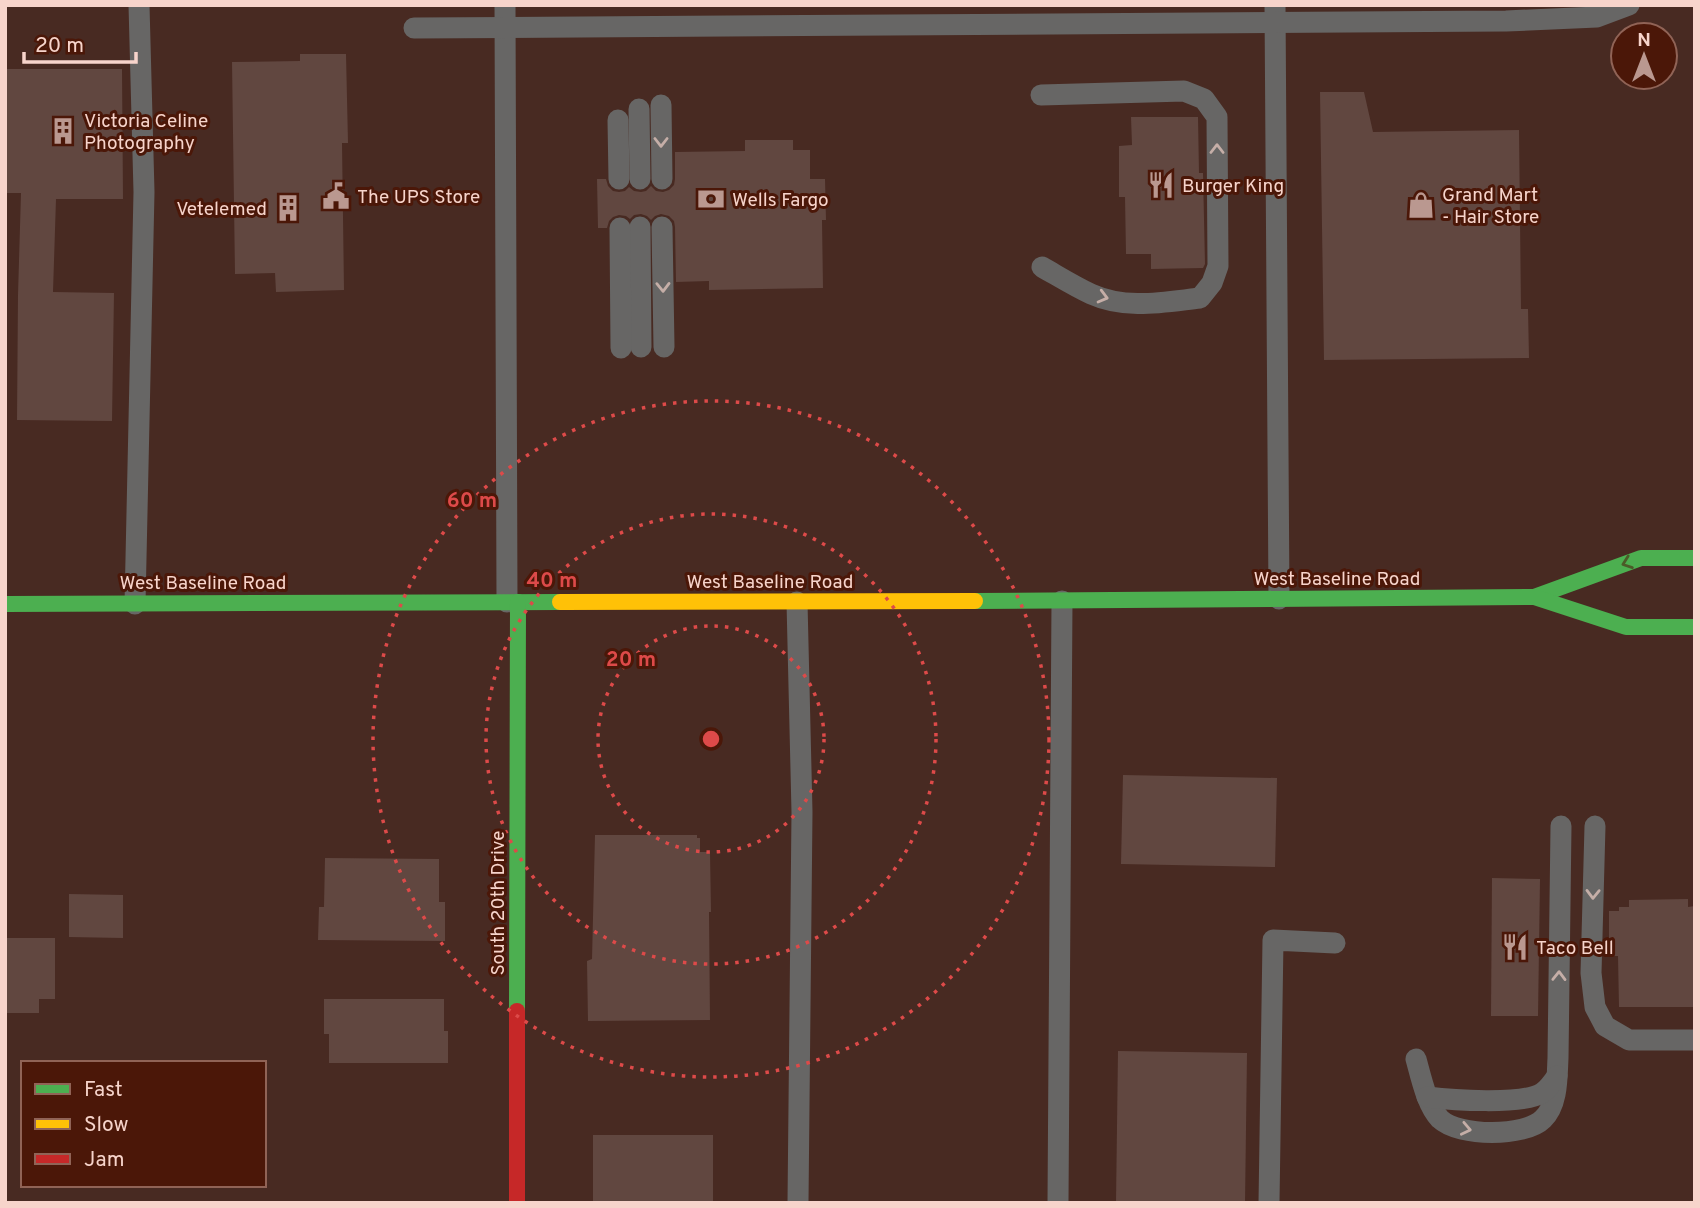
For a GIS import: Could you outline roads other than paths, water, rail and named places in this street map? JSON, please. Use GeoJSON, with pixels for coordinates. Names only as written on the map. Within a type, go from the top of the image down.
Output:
{"type":"FeatureCollection","features":[{"type":"Feature","properties":{"kind":"main road","name":"West Baseline Road"},"geometry":{"type":"LineString","coordinates":[[1534,597],[1641,558],[1695,558]]}},
{"type":"Feature","properties":{"kind":"main road","name":"West Baseline Road"},"geometry":{"type":"LineString","coordinates":[[5,604],[1534,597],[1626,627],[1695,627]]}},
{"type":"Feature","properties":{"kind":"main road","name":"South 20th Drive"},"geometry":{"type":"LineString","coordinates":[[513,603],[517,1203]]}},
{"type":"Feature","properties":{"kind":"lane"},"geometry":{"type":"LineString","coordinates":[[135,604],[144,192],[139,5]]}},
{"type":"Feature","properties":{"kind":"lane"},"geometry":{"type":"LineString","coordinates":[[505,5],[513,603]]}},
{"type":"Feature","properties":{"kind":"lane"},"geometry":{"type":"LineString","coordinates":[[414,28],[1275,14],[1506,20],[1597,17],[1629,5]]}},
{"type":"Feature","properties":{"kind":"lane"},"geometry":{"type":"LineString","coordinates":[[1275,14],[1279,599]]}},
{"type":"Feature","properties":{"kind":"lane"},"geometry":{"type":"LineString","coordinates":[[1041,95],[1184,91],[1204,99],[1217,117],[1218,266],[1212,284],[1200,298],[1146,305],[1092,295],[1042,267]]}},
{"type":"Feature","properties":{"kind":"lane"},"geometry":{"type":"LineString","coordinates":[[661,105],[662,178]]}},
{"type":"Feature","properties":{"kind":"lane"},"geometry":{"type":"LineString","coordinates":[[618,120],[629,179],[639,109]]}},
{"type":"Feature","properties":{"kind":"lane"},"geometry":{"type":"LineString","coordinates":[[662,227],[664,347]]}},
{"type":"Feature","properties":{"kind":"lane"},"geometry":{"type":"LineString","coordinates":[[630,228],[631,347]]}},
{"type":"Feature","properties":{"kind":"lane"},"geometry":{"type":"LineString","coordinates":[[1058,1203],[1062,601]]}},
{"type":"Feature","properties":{"kind":"lane"},"geometry":{"type":"LineString","coordinates":[[797,602],[802,812],[798,1203]]}},
{"type":"Feature","properties":{"kind":"lane"},"geometry":{"type":"LineString","coordinates":[[1416,1059],[1427,1097],[1441,1119],[1457,1129],[1509,1132],[1542,1121],[1552,1108],[1557,1076],[1561,826]]}},
{"type":"Feature","properties":{"kind":"lane"},"geometry":{"type":"LineString","coordinates":[[1595,826],[1591,973],[1595,1007],[1605,1026],[1629,1040],[1695,1040]]}},
{"type":"Feature","properties":{"kind":"lane"},"geometry":{"type":"LineString","coordinates":[[1269,1203],[1273,940],[1335,943]]}},
{"type":"Feature","properties":{"kind":"lane"},"geometry":{"type":"LineString","coordinates":[[1427,1097],[1482,1101],[1530,1098],[1544,1092],[1557,1076]]}},
{"type":"Feature","properties":{"kind":"place","name":"Victoria Celine Photography"},"geometry":{"type":"Point","coordinates":[63,131]}},
{"type":"Feature","properties":{"kind":"place","name":"Burger King"},"geometry":{"type":"Point","coordinates":[1161,185]}},
{"type":"Feature","properties":{"kind":"place","name":"The UPS Store"},"geometry":{"type":"Point","coordinates":[336,196]}},
{"type":"Feature","properties":{"kind":"place","name":"Wells Fargo"},"geometry":{"type":"Point","coordinates":[711,199]}},
{"type":"Feature","properties":{"kind":"place","name":"Grand Mart - Hair Store"},"geometry":{"type":"Point","coordinates":[1421,205]}},
{"type":"Feature","properties":{"kind":"place","name":"Vetelemed"},"geometry":{"type":"Point","coordinates":[288,208]}},
{"type":"Feature","properties":{"kind":"place","name":"Taco Bell"},"geometry":{"type":"Point","coordinates":[1515,947]}}]}
